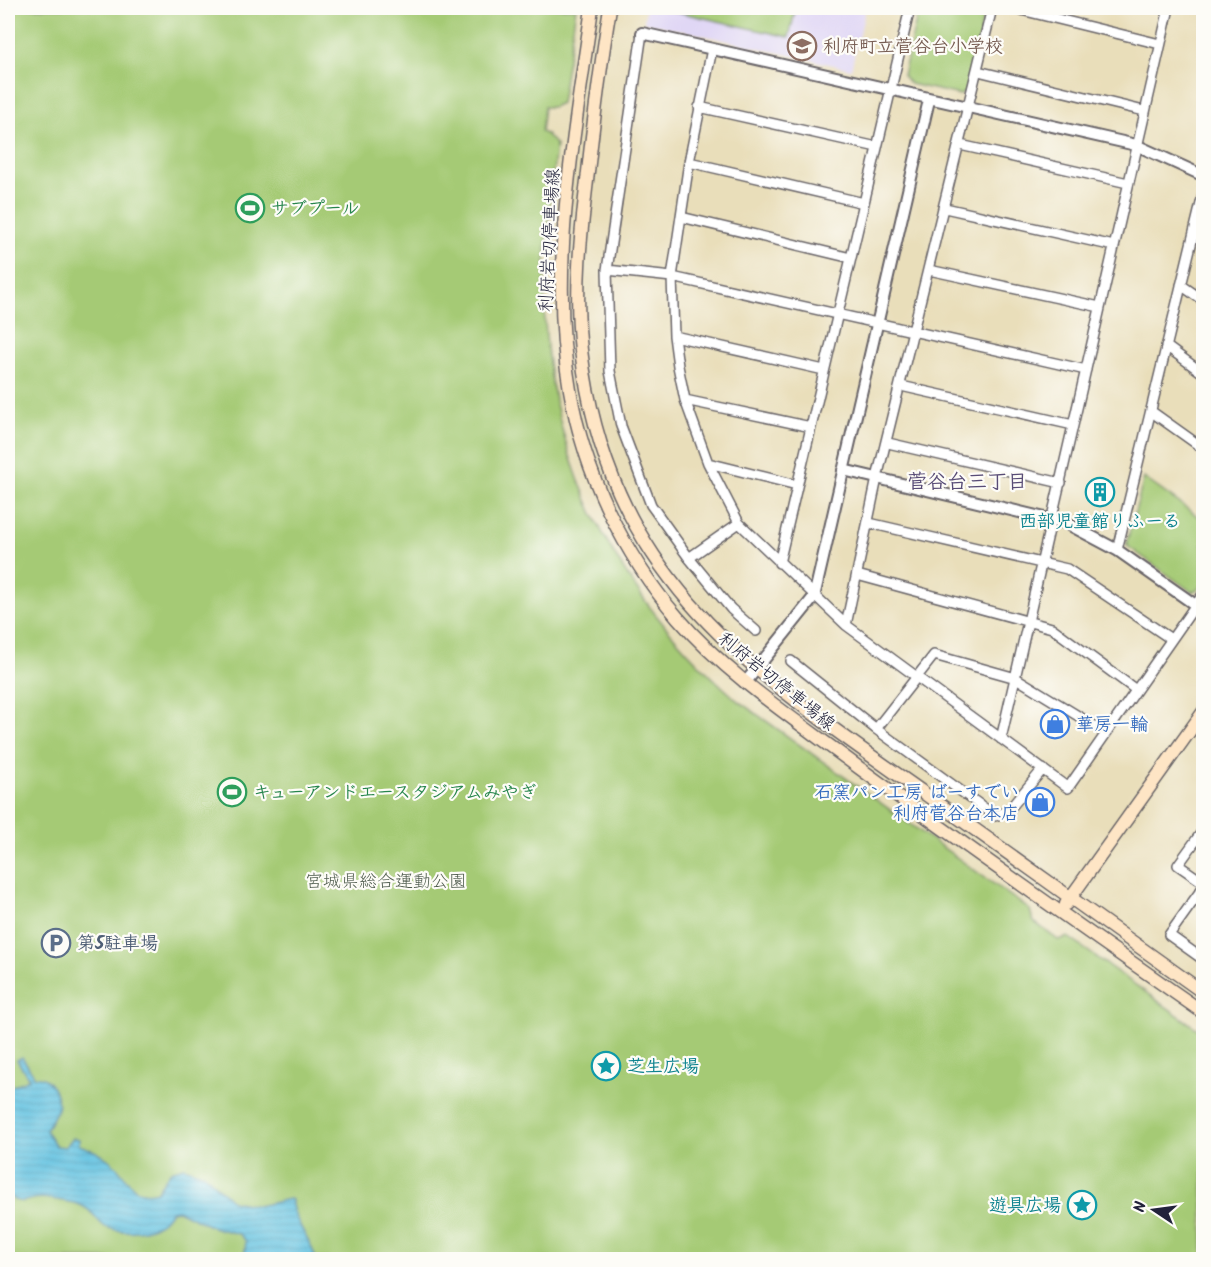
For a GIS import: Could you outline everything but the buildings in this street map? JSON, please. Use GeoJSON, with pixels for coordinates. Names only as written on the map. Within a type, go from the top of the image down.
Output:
{"type":"FeatureCollection","features":[{"type":"Feature","properties":{"kind":"main road","name":"利府岩切停車場線"},"geometry":{"type":"LineString","coordinates":[[592,8],[564,238],[561,290],[570,391],[581,439],[602,497],[648,580],[694,635],[745,683],[1203,1013]]}},
{"type":"Feature","properties":{"kind":"main road","name":"利府岩切停車場線"},"geometry":{"type":"LineString","coordinates":[[610,8],[581,229],[580,328],[585,380],[600,442],[618,490],[637,531],[668,579],[715,632],[756,670],[841,736],[1203,993]]}},
{"type":"Feature","properties":{"kind":"main road"},"geometry":{"type":"LineString","coordinates":[[1060,912],[1203,711]]}},
{"type":"Feature","properties":{"kind":"street"},"geometry":{"type":"LineString","coordinates":[[779,563],[910,8]]}},
{"type":"Feature","properties":{"kind":"street"},"geometry":{"type":"LineString","coordinates":[[846,625],[877,478],[888,443],[992,8]]}},
{"type":"Feature","properties":{"kind":"street"},"geometry":{"type":"LineString","coordinates":[[1013,8],[1160,44]]}},
{"type":"Feature","properties":{"kind":"street"},"geometry":{"type":"LineString","coordinates":[[1001,739],[1169,8]]}},
{"type":"Feature","properties":{"kind":"street"},"geometry":{"type":"LineString","coordinates":[[756,631],[731,609],[689,558],[651,505],[621,426],[610,370],[607,270],[642,33],[929,100],[1136,145],[1203,176]]}},
{"type":"Feature","properties":{"kind":"street"},"geometry":{"type":"LineString","coordinates":[[712,49],[689,162],[672,278],[674,336],[685,400],[708,463],[740,523],[814,597],[846,625],[1068,788],[1171,639],[1199,608],[1203,593]]}},
{"type":"Feature","properties":{"kind":"street"},"geometry":{"type":"LineString","coordinates":[[978,71],[1144,111]]}},
{"type":"Feature","properties":{"kind":"street"},"geometry":{"type":"LineString","coordinates":[[745,683],[814,597],[929,100]]}},
{"type":"Feature","properties":{"kind":"street"},"geometry":{"type":"LineString","coordinates":[[699,107],[877,147]]}},
{"type":"Feature","properties":{"kind":"street"},"geometry":{"type":"LineString","coordinates":[[960,145],[1128,183]]}},
{"type":"Feature","properties":{"kind":"street"},"geometry":{"type":"LineString","coordinates":[[689,162],[864,203]]}},
{"type":"Feature","properties":{"kind":"street"},"geometry":{"type":"LineString","coordinates":[[1117,550],[1181,285],[1200,222],[1203,191]]}},
{"type":"Feature","properties":{"kind":"street"},"geometry":{"type":"LineString","coordinates":[[945,208],[1114,246]]}},
{"type":"Feature","properties":{"kind":"street"},"geometry":{"type":"LineString","coordinates":[[681,217],[851,258]]}},
{"type":"Feature","properties":{"kind":"street"},"geometry":{"type":"LineString","coordinates":[[607,270],[672,278],[1086,370]]}},
{"type":"Feature","properties":{"kind":"street"},"geometry":{"type":"LineString","coordinates":[[929,270],[1100,307]]}},
{"type":"Feature","properties":{"kind":"street"},"geometry":{"type":"LineString","coordinates":[[1181,285],[1203,301]]}},
{"type":"Feature","properties":{"kind":"street"},"geometry":{"type":"LineString","coordinates":[[674,336],[824,370]]}},
{"type":"Feature","properties":{"kind":"street"},"geometry":{"type":"LineString","coordinates":[[1166,346],[1203,374]]}},
{"type":"Feature","properties":{"kind":"street"},"geometry":{"type":"LineString","coordinates":[[901,386],[1073,425]]}},
{"type":"Feature","properties":{"kind":"street"},"geometry":{"type":"LineString","coordinates":[[685,400],[811,427]]}},
{"type":"Feature","properties":{"kind":"street"},"geometry":{"type":"LineString","coordinates":[[1152,412],[1203,449]]}},
{"type":"Feature","properties":{"kind":"street"},"geometry":{"type":"LineString","coordinates":[[888,443],[1061,483]]}},
{"type":"Feature","properties":{"kind":"street"},"geometry":{"type":"LineString","coordinates":[[708,463],[797,485]]}},
{"type":"Feature","properties":{"kind":"street"},"geometry":{"type":"LineString","coordinates":[[843,470],[1053,519],[1087,531],[1199,608]]}},
{"type":"Feature","properties":{"kind":"street"},"geometry":{"type":"LineString","coordinates":[[689,558],[740,523]]}},
{"type":"Feature","properties":{"kind":"street"},"geometry":{"type":"LineString","coordinates":[[869,523],[1067,569],[1171,639]]}},
{"type":"Feature","properties":{"kind":"street"},"geometry":{"type":"LineString","coordinates":[[857,575],[1052,628],[1136,690]]}},
{"type":"Feature","properties":{"kind":"street"},"geometry":{"type":"LineString","coordinates":[[876,729],[915,676],[934,655],[1016,678],[1106,733]]}},
{"type":"Feature","properties":{"kind":"street"},"geometry":{"type":"LineString","coordinates":[[791,661],[876,729],[995,816],[1008,811],[1042,769]]}},
{"type":"Feature","properties":{"kind":"street"},"geometry":{"type":"LineString","coordinates":[[1203,829],[1179,865],[1203,885],[1169,935],[1203,960]]}},
{"type":"Feature","properties":{"kind":"shaded area","name":"利府町立菅谷台小学校"},"geometry":{"type":"Polygon","coordinates":[[[646,8],[866,8],[851,69],[644,22],[646,8]]]}},
{"type":"Feature","properties":{"kind":"green space","name":"宮城県総合運動公園"},"geometry":{"type":"Polygon","coordinates":[[[8,8],[576,8],[561,103],[553,107],[544,107],[541,132],[556,145],[546,256],[545,322],[551,378],[563,432],[579,483],[601,531],[628,577],[660,620],[696,661],[737,700],[1030,910],[1033,921],[1058,940],[1068,937],[1203,1033],[1203,1259],[8,1259],[8,8]]]}},
{"type":"Feature","properties":{"kind":"green space"},"geometry":{"type":"Polygon","coordinates":[[[660,8],[796,8],[789,37],[660,8]]]}},
{"type":"Feature","properties":{"kind":"green space"},"geometry":{"type":"Polygon","coordinates":[[[919,8],[985,8],[969,89],[960,95],[910,84],[903,75],[919,8]]]}},
{"type":"Feature","properties":{"kind":"green space"},"geometry":{"type":"Polygon","coordinates":[[[1144,478],[1203,520],[1203,584],[1199,589],[1192,592],[1126,545],[1144,478]]]}},
{"type":"Feature","properties":{"kind":"water"},"geometry":{"type":"Polygon","coordinates":[[[22,1057],[35,1077],[45,1079],[55,1093],[57,1109],[46,1131],[56,1146],[65,1147],[73,1138],[79,1139],[79,1145],[106,1158],[141,1192],[157,1191],[171,1171],[184,1167],[204,1174],[232,1201],[258,1206],[292,1200],[294,1213],[316,1259],[244,1259],[246,1241],[239,1234],[212,1227],[178,1210],[171,1211],[159,1224],[151,1228],[124,1231],[106,1227],[81,1205],[42,1198],[18,1201],[8,1196],[8,1088],[29,1079],[17,1060],[22,1057]]]}},
{"type":"Feature","properties":{"kind":"place","name":"利府町立菅谷台小学校"},"geometry":{"type":"Point","coordinates":[802,46]}},
{"type":"Feature","properties":{"kind":"place","name":"サブプール"},"geometry":{"type":"Point","coordinates":[250,208]}},
{"type":"Feature","properties":{"kind":"place","name":"西部児童館りふーる"},"geometry":{"type":"Point","coordinates":[1100,492]}},
{"type":"Feature","properties":{"kind":"place","name":"華房一輪"},"geometry":{"type":"Point","coordinates":[1055,724]}},
{"type":"Feature","properties":{"kind":"place","name":"キューアンドエースタジアムみやぎ"},"geometry":{"type":"Point","coordinates":[232,792]}},
{"type":"Feature","properties":{"kind":"place","name":"石窯パン工房 ばーすでい 利府菅谷台本店"},"geometry":{"type":"Point","coordinates":[1040,802]}},
{"type":"Feature","properties":{"kind":"place","name":"第5駐車場"},"geometry":{"type":"Point","coordinates":[56,943]}},
{"type":"Feature","properties":{"kind":"place","name":"芝生広場"},"geometry":{"type":"Point","coordinates":[606,1066]}},
{"type":"Feature","properties":{"kind":"place","name":"遊具広場"},"geometry":{"type":"Point","coordinates":[1082,1205]}},
{"type":"Feature","properties":{"kind":"district","name":"菅谷台三丁目"},"geometry":{"type":"Point","coordinates":[967,481]}}]}
